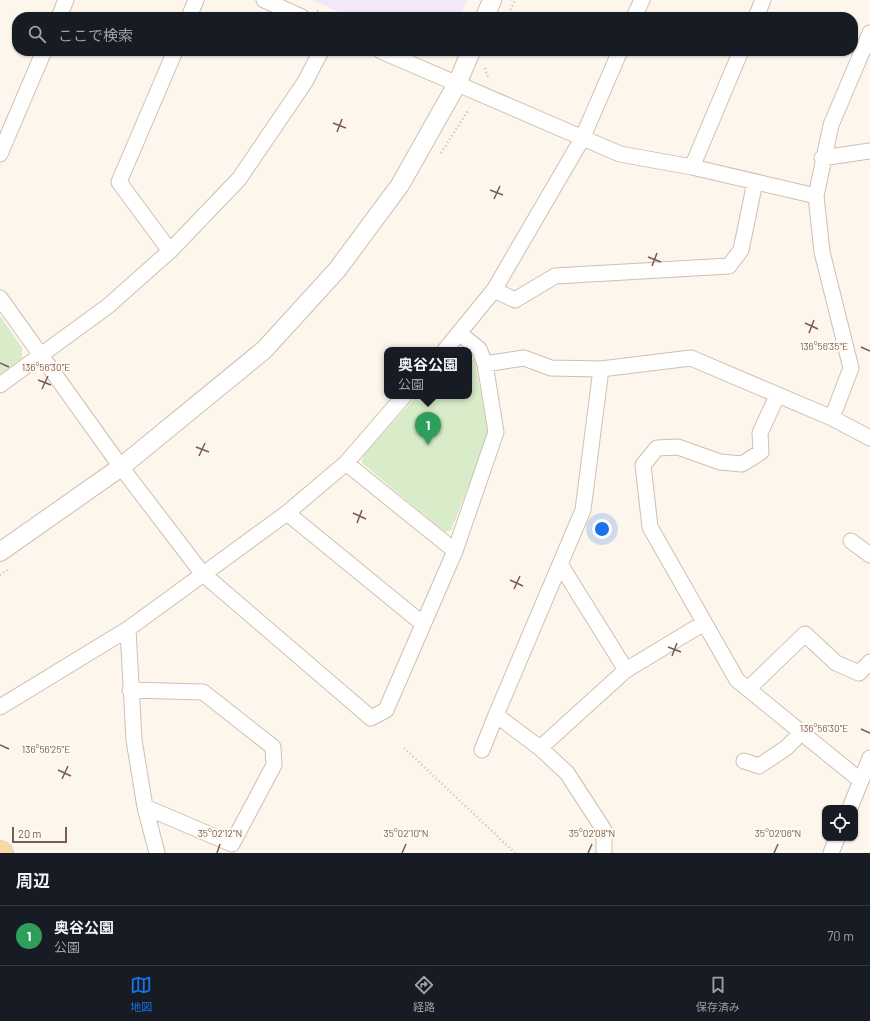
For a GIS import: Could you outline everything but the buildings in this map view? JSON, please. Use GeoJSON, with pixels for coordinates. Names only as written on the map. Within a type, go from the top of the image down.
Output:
{"type":"FeatureCollection","features":[{"type":"Feature","properties":{"kind":"street"},"geometry":{"type":"LineString","coordinates":[[61,12],[66,0]]}},
{"type":"Feature","properties":{"kind":"street"},"geometry":{"type":"LineString","coordinates":[[191,12],[196,0]]}},
{"type":"Feature","properties":{"kind":"street"},"geometry":{"type":"LineString","coordinates":[[264,0],[291,12]]}},
{"type":"Feature","properties":{"kind":"street"},"geometry":{"type":"LineString","coordinates":[[487,12],[492,0]]}},
{"type":"Feature","properties":{"kind":"street"},"geometry":{"type":"LineString","coordinates":[[636,12],[642,0]]}},
{"type":"Feature","properties":{"kind":"street"},"geometry":{"type":"LineString","coordinates":[[758,12],[763,0]]}},
{"type":"Feature","properties":{"kind":"street"},"geometry":{"type":"LineString","coordinates":[[832,418],[851,368],[822,252],[816,196],[822,158],[831,125],[870,33]]}},
{"type":"Feature","properties":{"kind":"street"},"geometry":{"type":"LineString","coordinates":[[0,154],[42,56]]}},
{"type":"Feature","properties":{"kind":"street"},"geometry":{"type":"LineString","coordinates":[[170,251],[119,182],[173,56]]}},
{"type":"Feature","properties":{"kind":"street"},"geometry":{"type":"LineString","coordinates":[[0,385],[42,356],[108,306],[170,251],[239,179],[306,82],[319,56]]}},
{"type":"Feature","properties":{"kind":"street"},"geometry":{"type":"LineString","coordinates":[[393,56],[582,139],[620,154],[692,167],[816,196]]}},
{"type":"Feature","properties":{"kind":"street"},"geometry":{"type":"LineString","coordinates":[[0,552],[121,467],[264,350],[337,270],[400,185],[457,84],[469,56]]}},
{"type":"Feature","properties":{"kind":"street"},"geometry":{"type":"LineString","coordinates":[[448,347],[494,290],[582,139],[618,56]]}},
{"type":"Feature","properties":{"kind":"street"},"geometry":{"type":"LineString","coordinates":[[692,167],[739,56]]}},
{"type":"Feature","properties":{"kind":"street"},"geometry":{"type":"LineString","coordinates":[[822,158],[870,151]]}},
{"type":"Feature","properties":{"kind":"street"},"geometry":{"type":"LineString","coordinates":[[494,290],[515,300],[555,276],[729,266],[741,250],[755,182]]}},
{"type":"Feature","properties":{"kind":"street"},"geometry":{"type":"LineString","coordinates":[[0,298],[121,467],[202,573],[371,718],[386,710],[455,551],[496,432],[485,364],[479,349],[460,333]]}},
{"type":"Feature","properties":{"kind":"street"},"geometry":{"type":"LineString","coordinates":[[485,364],[524,358],[551,368],[601,369],[690,358],[832,418],[870,438]]}},
{"type":"Feature","properties":{"kind":"street"},"geometry":{"type":"LineString","coordinates":[[482,750],[583,510],[601,369]]}},
{"type":"Feature","properties":{"kind":"street"},"geometry":{"type":"LineString","coordinates":[[777,396],[760,433],[761,452],[742,464],[720,462],[678,447],[657,448],[643,464],[650,527],[737,680],[861,781]]}},
{"type":"Feature","properties":{"kind":"street"},"geometry":{"type":"LineString","coordinates":[[0,706],[128,629],[202,573],[287,513],[346,463],[401,399]]}},
{"type":"Feature","properties":{"kind":"street"},"geometry":{"type":"LineString","coordinates":[[346,463],[455,551]]}},
{"type":"Feature","properties":{"kind":"street"},"geometry":{"type":"LineString","coordinates":[[287,513],[423,624]]}},
{"type":"Feature","properties":{"kind":"street"},"geometry":{"type":"LineString","coordinates":[[851,541],[870,555]]}},
{"type":"Feature","properties":{"kind":"street"},"geometry":{"type":"LineString","coordinates":[[560,564],[626,670]]}},
{"type":"Feature","properties":{"kind":"street"},"geometry":{"type":"LineString","coordinates":[[540,748],[626,670],[704,623]]}},
{"type":"Feature","properties":{"kind":"street"},"geometry":{"type":"LineString","coordinates":[[128,629],[130,690],[134,740],[145,807],[157,853]]}},
{"type":"Feature","properties":{"kind":"street"},"geometry":{"type":"LineString","coordinates":[[748,689],[805,634],[836,663],[859,673],[870,662]]}},
{"type":"Feature","properties":{"kind":"street"},"geometry":{"type":"LineString","coordinates":[[130,690],[203,692],[273,746],[274,765],[232,844],[145,807]]}},
{"type":"Feature","properties":{"kind":"street"},"geometry":{"type":"LineString","coordinates":[[496,715],[540,748],[567,773],[604,830],[604,853]]}},
{"type":"Feature","properties":{"kind":"street"},"geometry":{"type":"LineString","coordinates":[[744,760],[759,766],[786,748],[801,733]]}},
{"type":"Feature","properties":{"kind":"street"},"geometry":{"type":"LineString","coordinates":[[851,805],[870,758]]}},
{"type":"Feature","properties":{"kind":"street"},"geometry":{"type":"LineString","coordinates":[[831,853],[836,841]]}},
{"type":"Feature","properties":{"kind":"path"},"geometry":{"type":"LineString","coordinates":[[509,12],[515,0]]}},
{"type":"Feature","properties":{"kind":"path"},"geometry":{"type":"LineString","coordinates":[[487,62],[484,68],[490,85]]}},
{"type":"Feature","properties":{"kind":"path"},"geometry":{"type":"LineString","coordinates":[[404,748],[515,853]]}},
{"type":"Feature","properties":{"kind":"shaded area"},"geometry":{"type":"Polygon","coordinates":[[[312,0],[467,0],[462,12],[340,12],[312,0]]]}},
{"type":"Feature","properties":{"kind":"green space"},"geometry":{"type":"Polygon","coordinates":[[[0,316],[22,348],[22,358],[0,374],[0,316]]]}},
{"type":"Feature","properties":{"kind":"green space"},"geometry":{"type":"Polygon","coordinates":[[[472,359],[475,362],[489,435],[451,530],[445,532],[362,463],[363,455],[414,399],[472,399],[472,359]]]}},
{"type":"Feature","properties":{"kind":"place","name":"奥谷公園"},"geometry":{"type":"Point","coordinates":[428,445]}}]}
